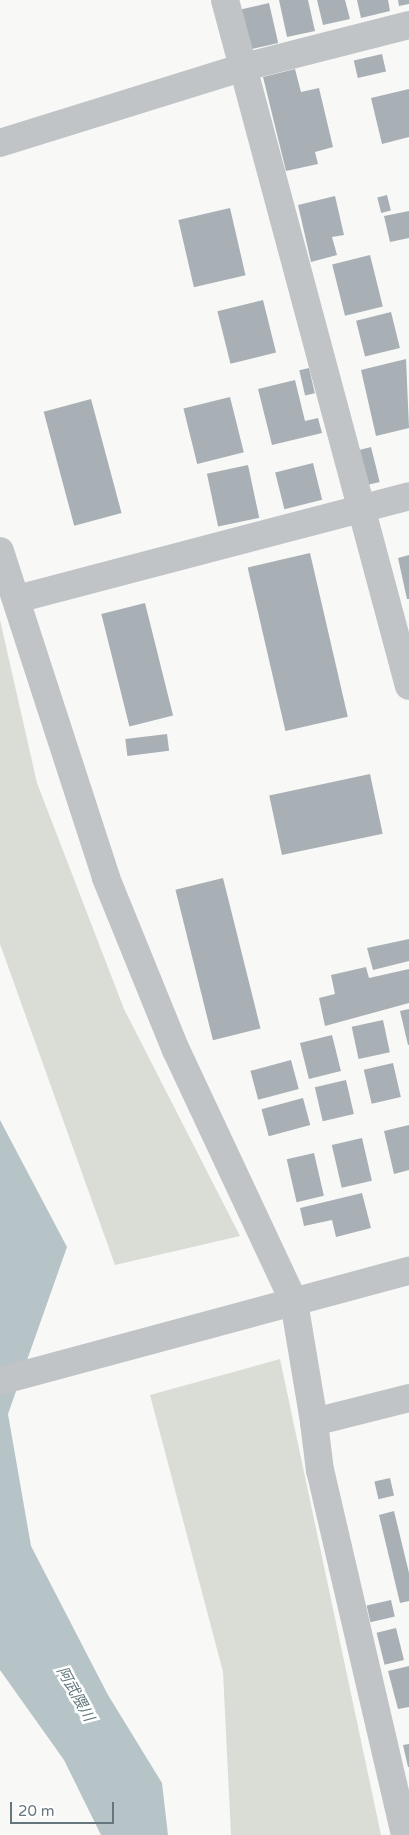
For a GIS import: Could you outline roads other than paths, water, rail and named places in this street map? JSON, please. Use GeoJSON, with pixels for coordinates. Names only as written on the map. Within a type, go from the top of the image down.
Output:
{"type":"FeatureCollection","features":[{"type":"Feature","properties":{"kind":"street"},"geometry":{"type":"LineString","coordinates":[[225,0],[409,686]]}},
{"type":"Feature","properties":{"kind":"street"},"geometry":{"type":"LineString","coordinates":[[0,143],[244,67],[409,25]]}},
{"type":"Feature","properties":{"kind":"street"},"geometry":{"type":"LineString","coordinates":[[17,599],[409,496]]}},
{"type":"Feature","properties":{"kind":"street"},"geometry":{"type":"LineString","coordinates":[[0,551],[106,878],[176,1050],[294,1302],[314,1422],[320,1471],[405,1835]]}},
{"type":"Feature","properties":{"kind":"street"},"geometry":{"type":"LineString","coordinates":[[0,1381],[409,1271]]}},
{"type":"Feature","properties":{"kind":"street"},"geometry":{"type":"LineString","coordinates":[[314,1422],[409,1398]]}},
{"type":"Feature","properties":{"kind":"water","name":"阿武隈川"},"geometry":{"type":"Polygon","coordinates":[[[0,1120],[67,1247],[8,1414],[31,1546],[108,1695],[162,1783],[168,1835],[101,1835],[64,1760],[0,1670],[0,1120]]]}}]}
